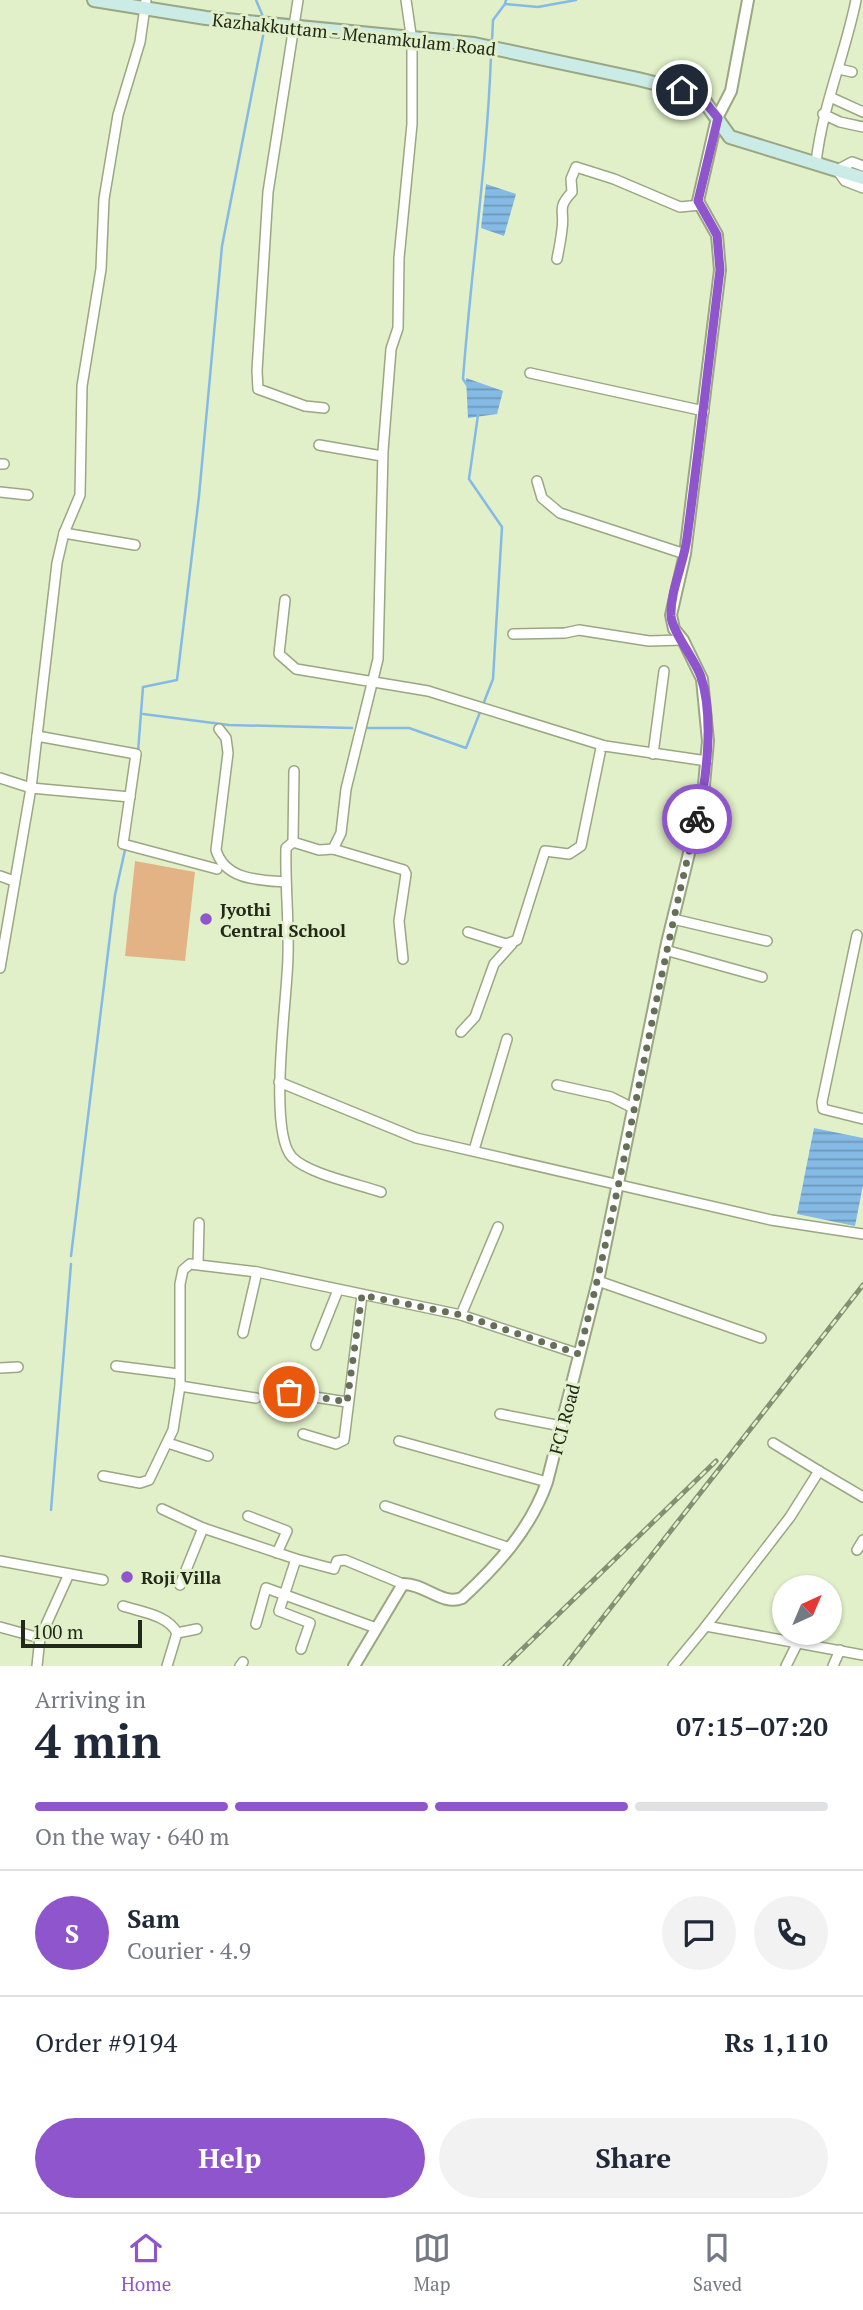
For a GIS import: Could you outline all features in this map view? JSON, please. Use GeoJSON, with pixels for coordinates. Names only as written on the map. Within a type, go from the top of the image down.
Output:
{"type":"FeatureCollection","features":[{"type":"Feature","properties":{"kind":"main road","name":"Kazhakkuttam - Menamkulam Road"},"geometry":{"type":"LineString","coordinates":[[94,0],[146,4],[206,18],[412,41],[474,44],[682,90],[705,102],[730,137],[863,178]]}},
{"type":"Feature","properties":{"kind":"street"},"geometry":{"type":"LineString","coordinates":[[298,0],[267,202],[258,389],[305,406],[324,408]]}},
{"type":"Feature","properties":{"kind":"street"},"geometry":{"type":"LineString","coordinates":[[333,849],[341,834],[346,789],[361,722],[375,680],[382,456],[391,349],[398,328],[398,267],[412,124],[412,41],[406,0]]}},
{"type":"Feature","properties":{"kind":"street"},"geometry":{"type":"LineString","coordinates":[[557,258],[563,226],[560,214],[563,202],[572,192],[571,179],[576,167],[614,179],[680,207],[700,205],[698,201],[718,118],[731,91],[748,0]]}},
{"type":"Feature","properties":{"kind":"street"},"geometry":{"type":"LineString","coordinates":[[816,163],[823,114],[839,69],[856,0]]}},
{"type":"Feature","properties":{"kind":"street"},"geometry":{"type":"LineString","coordinates":[[0,968],[31,788],[57,563],[64,533],[80,495],[82,381],[101,269],[104,199],[118,115],[140,42],[146,4]]}},
{"type":"Feature","properties":{"kind":"street"},"geometry":{"type":"LineString","coordinates":[[839,69],[852,72]]}},
{"type":"Feature","properties":{"kind":"street"},"geometry":{"type":"LineString","coordinates":[[830,97],[863,112]]}},
{"type":"Feature","properties":{"kind":"street"},"geometry":{"type":"LineString","coordinates":[[823,114],[863,127]]}},
{"type":"Feature","properties":{"kind":"street"},"geometry":{"type":"LineString","coordinates":[[863,166],[852,162],[837,170],[845,181],[863,188]]}},
{"type":"Feature","properties":{"kind":"street","name":"FCI Road"},"geometry":{"type":"LineString","coordinates":[[403,1584],[417,1586],[455,1601],[472,1590],[510,1548],[539,1507],[598,1281],[665,950],[703,796],[707,761],[702,679],[684,640],[674,629],[671,615],[685,554],[720,270],[717,235],[700,205]]}},
{"type":"Feature","properties":{"kind":"street"},"geometry":{"type":"LineString","coordinates":[[530,373],[704,411]]}},
{"type":"Feature","properties":{"kind":"street"},"geometry":{"type":"LineString","coordinates":[[319,445],[382,456]]}},
{"type":"Feature","properties":{"kind":"street"},"geometry":{"type":"LineString","coordinates":[[537,481],[542,498],[560,513],[685,554]]}},
{"type":"Feature","properties":{"kind":"street"},"geometry":{"type":"LineString","coordinates":[[0,492],[28,495]]}},
{"type":"Feature","properties":{"kind":"street"},"geometry":{"type":"LineString","coordinates":[[64,533],[135,545]]}},
{"type":"Feature","properties":{"kind":"street"},"geometry":{"type":"LineString","coordinates":[[285,600],[279,654],[286,663],[296,669],[375,680],[454,698],[605,746],[707,761]]}},
{"type":"Feature","properties":{"kind":"street"},"geometry":{"type":"LineString","coordinates":[[513,634],[565,633],[579,630],[649,641],[684,640]]}},
{"type":"Feature","properties":{"kind":"street"},"geometry":{"type":"LineString","coordinates":[[653,754],[664,671]]}},
{"type":"Feature","properties":{"kind":"street"},"geometry":{"type":"LineString","coordinates":[[219,729],[226,738],[228,753],[216,849],[219,859],[240,877],[285,882]]}},
{"type":"Feature","properties":{"kind":"street"},"geometry":{"type":"LineString","coordinates":[[37,736],[136,754],[123,844],[217,869]]}},
{"type":"Feature","properties":{"kind":"street"},"geometry":{"type":"LineString","coordinates":[[461,1032],[475,1017],[494,964],[517,940],[545,851],[569,854],[581,846],[598,756],[605,746]]}},
{"type":"Feature","properties":{"kind":"street"},"geometry":{"type":"LineString","coordinates":[[294,771],[293,842],[286,848],[288,957],[279,1082],[284,1135],[290,1155],[302,1165],[381,1192]]}},
{"type":"Feature","properties":{"kind":"street"},"geometry":{"type":"LineString","coordinates":[[0,778],[31,788],[130,797]]}},
{"type":"Feature","properties":{"kind":"street"},"geometry":{"type":"LineString","coordinates":[[694,833],[717,840]]}},
{"type":"Feature","properties":{"kind":"street"},"geometry":{"type":"LineString","coordinates":[[293,842],[319,850],[333,849],[404,870],[406,874],[399,921],[403,959]]}},
{"type":"Feature","properties":{"kind":"street"},"geometry":{"type":"LineString","coordinates":[[0,876],[14,881]]}},
{"type":"Feature","properties":{"kind":"street"},"geometry":{"type":"LineString","coordinates":[[673,919],[767,941]]}},
{"type":"Feature","properties":{"kind":"street"},"geometry":{"type":"LineString","coordinates":[[468,932],[512,944]]}},
{"type":"Feature","properties":{"kind":"street"},"geometry":{"type":"LineString","coordinates":[[857,935],[822,1102],[823,1109],[833,1114],[863,1119]]}},
{"type":"Feature","properties":{"kind":"street"},"geometry":{"type":"LineString","coordinates":[[665,950],[761,977]]}},
{"type":"Feature","properties":{"kind":"street"},"geometry":{"type":"LineString","coordinates":[[474,1150],[507,1039]]}},
{"type":"Feature","properties":{"kind":"street"},"geometry":{"type":"LineString","coordinates":[[279,1082],[416,1138],[771,1220],[863,1234]]}},
{"type":"Feature","properties":{"kind":"street"},"geometry":{"type":"LineString","coordinates":[[557,1085],[611,1097],[633,1108]]}},
{"type":"Feature","properties":{"kind":"street"},"geometry":{"type":"LineString","coordinates":[[198,1262],[200,1223]]}},
{"type":"Feature","properties":{"kind":"street"},"geometry":{"type":"LineString","coordinates":[[461,1315],[498,1227]]}},
{"type":"Feature","properties":{"kind":"street"},"geometry":{"type":"LineString","coordinates":[[103,1476],[147,1482],[155,1473],[176,1417],[180,1386],[181,1274],[186,1266],[198,1262],[461,1315],[579,1354]]}},
{"type":"Feature","properties":{"kind":"street"},"geometry":{"type":"LineString","coordinates":[[243,1333],[257,1272]]}},
{"type":"Feature","properties":{"kind":"street"},"geometry":{"type":"LineString","coordinates":[[598,1281],[761,1338]]}},
{"type":"Feature","properties":{"kind":"street"},"geometry":{"type":"LineString","coordinates":[[316,1345],[338,1290]]}},
{"type":"Feature","properties":{"kind":"street"},"geometry":{"type":"LineString","coordinates":[[303,1434],[341,1443],[344,1440],[362,1295]]}},
{"type":"Feature","properties":{"kind":"street"},"geometry":{"type":"LineString","coordinates":[[116,1366],[179,1374]]}},
{"type":"Feature","properties":{"kind":"street"},"geometry":{"type":"LineString","coordinates":[[0,1368],[18,1367]]}},
{"type":"Feature","properties":{"kind":"street"},"geometry":{"type":"LineString","coordinates":[[180,1386],[256,1398]]}},
{"type":"Feature","properties":{"kind":"street"},"geometry":{"type":"LineString","coordinates":[[289,1392],[347,1402]]}},
{"type":"Feature","properties":{"kind":"street"},"geometry":{"type":"LineString","coordinates":[[500,1414],[561,1426]]}},
{"type":"Feature","properties":{"kind":"street"},"geometry":{"type":"LineString","coordinates":[[399,1441],[547,1482]]}},
{"type":"Feature","properties":{"kind":"street"},"geometry":{"type":"LineString","coordinates":[[168,1443],[208,1456]]}},
{"type":"Feature","properties":{"kind":"street"},"geometry":{"type":"LineString","coordinates":[[773,1443],[863,1497]]}},
{"type":"Feature","properties":{"kind":"street"},"geometry":{"type":"LineString","coordinates":[[673,1666],[790,1517],[819,1471]]}},
{"type":"Feature","properties":{"kind":"street"},"geometry":{"type":"LineString","coordinates":[[385,1506],[510,1548]]}},
{"type":"Feature","properties":{"kind":"street"},"geometry":{"type":"LineString","coordinates":[[162,1509],[203,1528],[296,1559],[334,1569],[337,1561],[345,1560],[403,1584],[354,1666]]}},
{"type":"Feature","properties":{"kind":"street"},"geometry":{"type":"LineString","coordinates":[[248,1516],[287,1531],[277,1553]]}},
{"type":"Feature","properties":{"kind":"street"},"geometry":{"type":"LineString","coordinates":[[180,1585],[203,1528]]}},
{"type":"Feature","properties":{"kind":"street"},"geometry":{"type":"LineString","coordinates":[[857,1550],[863,1540]]}},
{"type":"Feature","properties":{"kind":"street"},"geometry":{"type":"LineString","coordinates":[[296,1559],[279,1611],[310,1623],[301,1649]]}},
{"type":"Feature","properties":{"kind":"street"},"geometry":{"type":"LineString","coordinates":[[0,1561],[103,1580]]}},
{"type":"Feature","properties":{"kind":"street"},"geometry":{"type":"LineString","coordinates":[[37,1666],[40,1638],[69,1574]]}},
{"type":"Feature","properties":{"kind":"street"},"geometry":{"type":"LineString","coordinates":[[256,1624],[266,1588],[376,1628]]}},
{"type":"Feature","properties":{"kind":"street"},"geometry":{"type":"LineString","coordinates":[[123,1606],[162,1618],[174,1626],[177,1633],[167,1666]]}},
{"type":"Feature","properties":{"kind":"street"},"geometry":{"type":"LineString","coordinates":[[706,1626],[772,1637]]}},
{"type":"Feature","properties":{"kind":"street"},"geometry":{"type":"LineString","coordinates":[[0,1627],[40,1638]]}},
{"type":"Feature","properties":{"kind":"street"},"geometry":{"type":"LineString","coordinates":[[177,1633],[197,1629]]}},
{"type":"Feature","properties":{"kind":"street"},"geometry":{"type":"LineString","coordinates":[[786,1666],[796,1645]]}},
{"type":"Feature","properties":{"kind":"street"},"geometry":{"type":"LineString","coordinates":[[814,1645],[863,1655]]}},
{"type":"Feature","properties":{"kind":"street"},"geometry":{"type":"LineString","coordinates":[[833,1666],[840,1650]]}},
{"type":"Feature","properties":{"kind":"shaded area"},"geometry":{"type":"Polygon","coordinates":[[[135,861],[195,872],[185,961],[125,956],[135,861]]]}},
{"type":"Feature","properties":{"kind":"water"},"geometry":{"type":"Polygon","coordinates":[[[486,184],[516,194],[504,236],[481,228],[486,184]]]}},
{"type":"Feature","properties":{"kind":"water"},"geometry":{"type":"Polygon","coordinates":[[[466,378],[503,391],[497,414],[468,418],[466,378]]]}},
{"type":"Feature","properties":{"kind":"water"},"geometry":{"type":"Polygon","coordinates":[[[814,1128],[863,1138],[863,1185],[855,1226],[797,1214],[814,1128]]]}},
{"type":"Feature","properties":{"kind":"waterway"},"geometry":{"type":"LineString","coordinates":[[256,0],[264,19]]}},
{"type":"Feature","properties":{"kind":"waterway"},"geometry":{"type":"LineString","coordinates":[[506,0],[505,4],[538,7],[576,0]]}},
{"type":"Feature","properties":{"kind":"waterway"},"geometry":{"type":"LineString","coordinates":[[492,41],[493,20],[505,4]]}},
{"type":"Feature","properties":{"kind":"waterway"},"geometry":{"type":"LineString","coordinates":[[138,752],[143,687],[177,680],[199,496],[222,246],[264,31]]}},
{"type":"Feature","properties":{"kind":"waterway"},"geometry":{"type":"LineString","coordinates":[[467,385],[463,379],[491,56]]}},
{"type":"Feature","properties":{"kind":"waterway"},"geometry":{"type":"LineString","coordinates":[[367,728],[409,728],[466,748],[493,679],[502,527],[469,479],[478,415]]}},
{"type":"Feature","properties":{"kind":"waterway"},"geometry":{"type":"LineString","coordinates":[[143,714],[229,725],[352,728]]}},
{"type":"Feature","properties":{"kind":"waterway"},"geometry":{"type":"LineString","coordinates":[[71,1256],[115,895],[125,850]]}},
{"type":"Feature","properties":{"kind":"waterway"},"geometry":{"type":"LineString","coordinates":[[51,1510],[71,1264]]}},
{"type":"Feature","properties":{"kind":"railway"},"geometry":{"type":"LineString","coordinates":[[565,1666],[863,1285]]}},
{"type":"Feature","properties":{"kind":"railway"},"geometry":{"type":"LineString","coordinates":[[505,1666],[716,1461]]}},
{"type":"Feature","properties":{"kind":"way so far"},"geometry":{"type":"LineString","coordinates":[[289,1392],[347,1402],[362,1295],[370,1294],[461,1315],[579,1354],[598,1281],[667,943],[697,819]]}},
{"type":"Feature","properties":{"kind":"place","name":"Jyothi Central School"},"geometry":{"type":"Point","coordinates":[206,919]}},
{"type":"Feature","properties":{"kind":"place","name":"Roji Villa"},"geometry":{"type":"Point","coordinates":[127,1577]}},
{"type":"Feature","properties":{"kind":"route"},"geometry":{"type":"LineString","coordinates":[[682,90],[705,102],[718,118],[698,201],[717,235],[720,270],[685,554],[671,615],[674,629],[684,640],[702,679],[708,741],[703,796],[697,819]]}}]}
